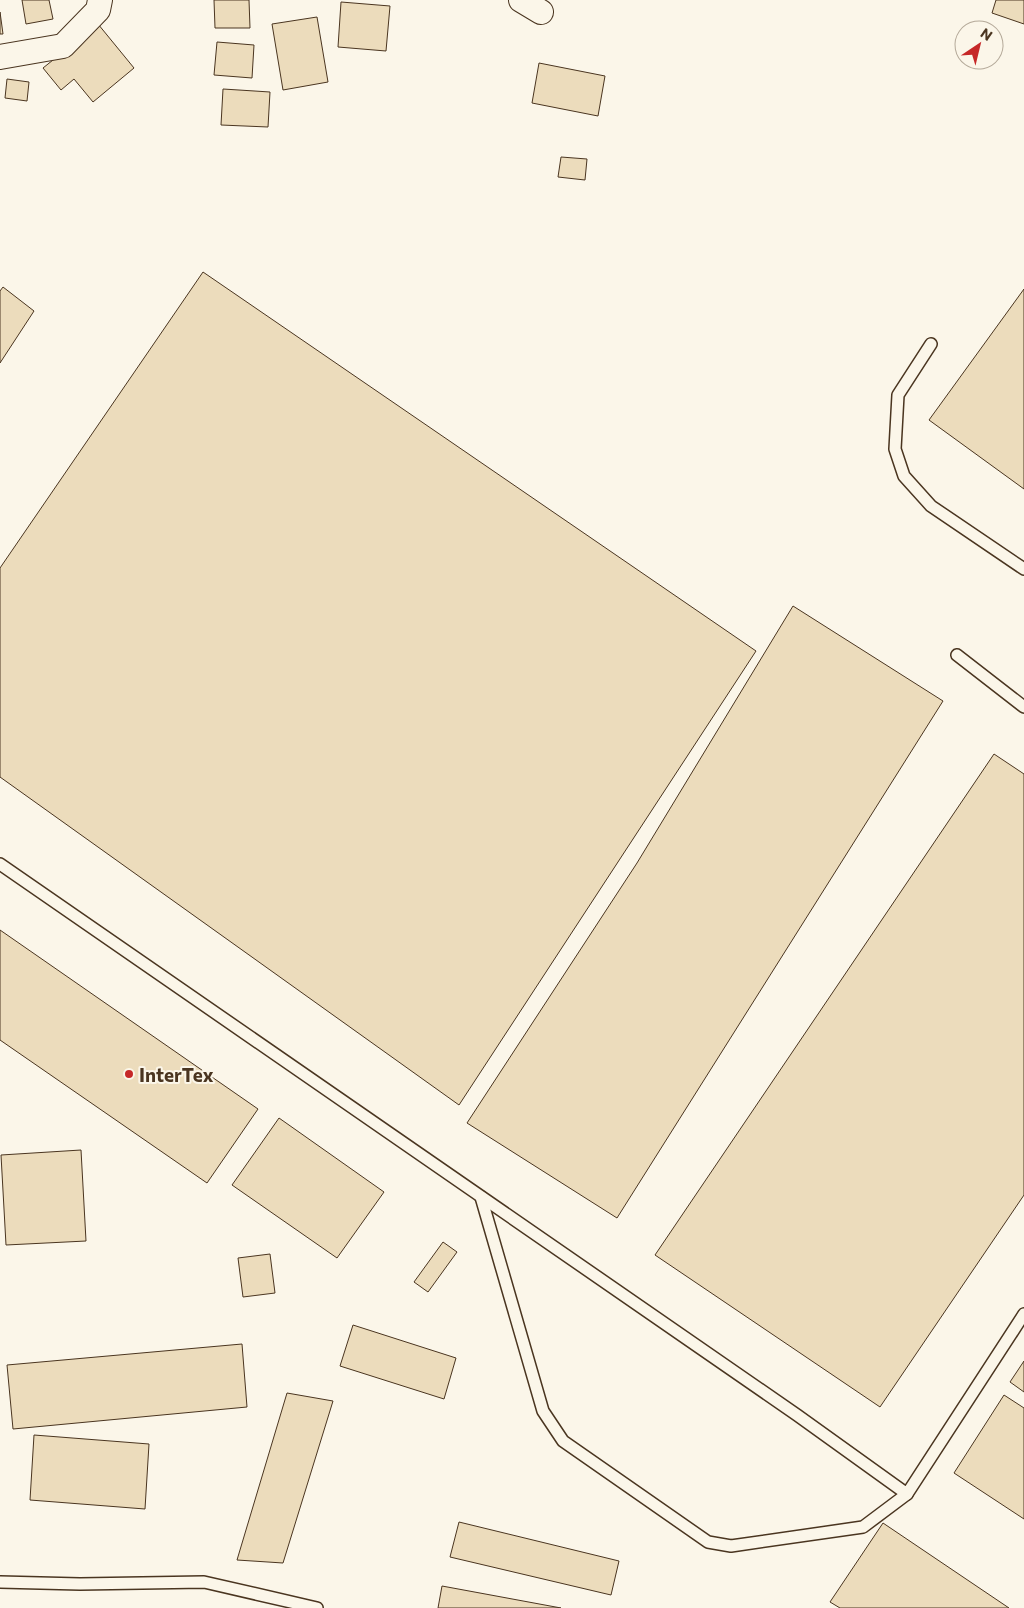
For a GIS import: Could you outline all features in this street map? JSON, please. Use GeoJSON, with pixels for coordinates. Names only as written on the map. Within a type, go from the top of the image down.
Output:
{"type":"FeatureCollection","features":[{"type":"Feature","properties":{"kind":"street"},"geometry":{"type":"LineString","coordinates":[[0,57],[63,46],[98,10],[100,0]]}},
{"type":"Feature","properties":{"kind":"street"},"geometry":{"type":"LineString","coordinates":[[521,0],[541,12]]}},
{"type":"Feature","properties":{"kind":"lane"},"geometry":{"type":"LineString","coordinates":[[931,344],[898,395],[895,449],[904,476],[930,506],[1024,569]]}},
{"type":"Feature","properties":{"kind":"lane"},"geometry":{"type":"LineString","coordinates":[[957,655],[1024,706]]}},
{"type":"Feature","properties":{"kind":"lane"},"geometry":{"type":"LineString","coordinates":[[0,864],[481,1196],[907,1494]]}},
{"type":"Feature","properties":{"kind":"lane"},"geometry":{"type":"LineString","coordinates":[[481,1196],[543,1411],[563,1441],[708,1542],[731,1546],[863,1527],[907,1494],[1024,1314]]}},
{"type":"Feature","properties":{"kind":"lane"},"geometry":{"type":"LineString","coordinates":[[0,1582],[80,1584],[204,1582],[317,1608]]}},
{"type":"Feature","properties":{"kind":"building"},"geometry":{"type":"Polygon","coordinates":[[[22,0],[49,0],[53,19],[26,24],[22,0]]]}},
{"type":"Feature","properties":{"kind":"building"},"geometry":{"type":"Polygon","coordinates":[[[214,0],[249,0],[250,28],[215,28],[214,0]]]}},
{"type":"Feature","properties":{"kind":"building"},"geometry":{"type":"Polygon","coordinates":[[[996,0],[1024,0],[1024,24],[992,13],[996,0]]]}},
{"type":"Feature","properties":{"kind":"building"},"geometry":{"type":"Polygon","coordinates":[[[341,2],[390,6],[386,51],[338,47],[341,2]]]}},
{"type":"Feature","properties":{"kind":"building"},"geometry":{"type":"Polygon","coordinates":[[[0,12],[3,34],[0,34],[0,12]]]}},
{"type":"Feature","properties":{"kind":"building"},"geometry":{"type":"Polygon","coordinates":[[[317,17],[328,82],[283,90],[272,24],[317,17]]]}},
{"type":"Feature","properties":{"kind":"building"},"geometry":{"type":"Polygon","coordinates":[[[98,24],[134,68],[93,102],[74,79],[61,90],[43,68],[98,24]]]}},
{"type":"Feature","properties":{"kind":"building"},"geometry":{"type":"Polygon","coordinates":[[[217,42],[254,45],[252,78],[214,75],[217,42]]]}},
{"type":"Feature","properties":{"kind":"building"},"geometry":{"type":"Polygon","coordinates":[[[539,63],[605,76],[598,116],[532,103],[539,63]]]}},
{"type":"Feature","properties":{"kind":"building"},"geometry":{"type":"Polygon","coordinates":[[[7,79],[29,82],[27,101],[5,98],[7,79]]]}},
{"type":"Feature","properties":{"kind":"building"},"geometry":{"type":"Polygon","coordinates":[[[223,89],[270,92],[268,127],[221,125],[223,89]]]}},
{"type":"Feature","properties":{"kind":"building"},"geometry":{"type":"Polygon","coordinates":[[[561,157],[587,159],[585,180],[558,177],[561,157]]]}},
{"type":"Feature","properties":{"kind":"building"},"geometry":{"type":"Polygon","coordinates":[[[203,272],[756,651],[459,1105],[0,777],[0,568],[203,272]]]}},
{"type":"Feature","properties":{"kind":"building"},"geometry":{"type":"Polygon","coordinates":[[[3,287],[34,311],[0,363],[0,291],[3,287]]]}},
{"type":"Feature","properties":{"kind":"building"},"geometry":{"type":"Polygon","coordinates":[[[1024,289],[1024,489],[929,420],[1024,289]]]}},
{"type":"Feature","properties":{"kind":"building"},"geometry":{"type":"Polygon","coordinates":[[[793,606],[943,701],[617,1218],[467,1123],[637,863],[793,606]]]}},
{"type":"Feature","properties":{"kind":"building"},"geometry":{"type":"Polygon","coordinates":[[[994,754],[1024,774],[1024,1195],[880,1407],[655,1255],[994,754]]]}},
{"type":"Feature","properties":{"kind":"building","name":"InterTex"},"geometry":{"type":"Polygon","coordinates":[[[0,930],[258,1109],[207,1183],[0,1040],[0,930]]]}},
{"type":"Feature","properties":{"kind":"building"},"geometry":{"type":"Polygon","coordinates":[[[279,1118],[384,1192],[337,1258],[232,1185],[279,1118]]]}},
{"type":"Feature","properties":{"kind":"building"},"geometry":{"type":"Polygon","coordinates":[[[81,1150],[86,1241],[6,1245],[1,1155],[81,1150]]]}},
{"type":"Feature","properties":{"kind":"building"},"geometry":{"type":"Polygon","coordinates":[[[443,1242],[457,1252],[428,1292],[414,1282],[443,1242]]]}},
{"type":"Feature","properties":{"kind":"building"},"geometry":{"type":"Polygon","coordinates":[[[270,1254],[275,1293],[243,1297],[238,1258],[270,1254]]]}},
{"type":"Feature","properties":{"kind":"building"},"geometry":{"type":"Polygon","coordinates":[[[353,1325],[456,1358],[444,1399],[340,1366],[353,1325]]]}},
{"type":"Feature","properties":{"kind":"building"},"geometry":{"type":"Polygon","coordinates":[[[242,1344],[247,1407],[13,1429],[7,1365],[242,1344]]]}},
{"type":"Feature","properties":{"kind":"building"},"geometry":{"type":"Polygon","coordinates":[[[1024,1361],[1024,1392],[1010,1382],[1024,1361]]]}},
{"type":"Feature","properties":{"kind":"building"},"geometry":{"type":"Polygon","coordinates":[[[287,1393],[333,1401],[283,1563],[237,1560],[287,1393]]]}},
{"type":"Feature","properties":{"kind":"building"},"geometry":{"type":"Polygon","coordinates":[[[1004,1395],[1024,1408],[1024,1519],[954,1473],[1004,1395]]]}},
{"type":"Feature","properties":{"kind":"building"},"geometry":{"type":"Polygon","coordinates":[[[34,1435],[149,1444],[145,1509],[30,1500],[34,1435]]]}},
{"type":"Feature","properties":{"kind":"building"},"geometry":{"type":"Polygon","coordinates":[[[459,1522],[619,1561],[611,1595],[450,1557],[459,1522]]]}},
{"type":"Feature","properties":{"kind":"building"},"geometry":{"type":"Polygon","coordinates":[[[883,1523],[1009,1608],[840,1608],[830,1602],[883,1523]]]}},
{"type":"Feature","properties":{"kind":"building"},"geometry":{"type":"Polygon","coordinates":[[[442,1586],[561,1608],[438,1608],[442,1586]]]}},
{"type":"Feature","properties":{"kind":"place","name":"InterTex"},"geometry":{"type":"Point","coordinates":[129,1074]}}]}
